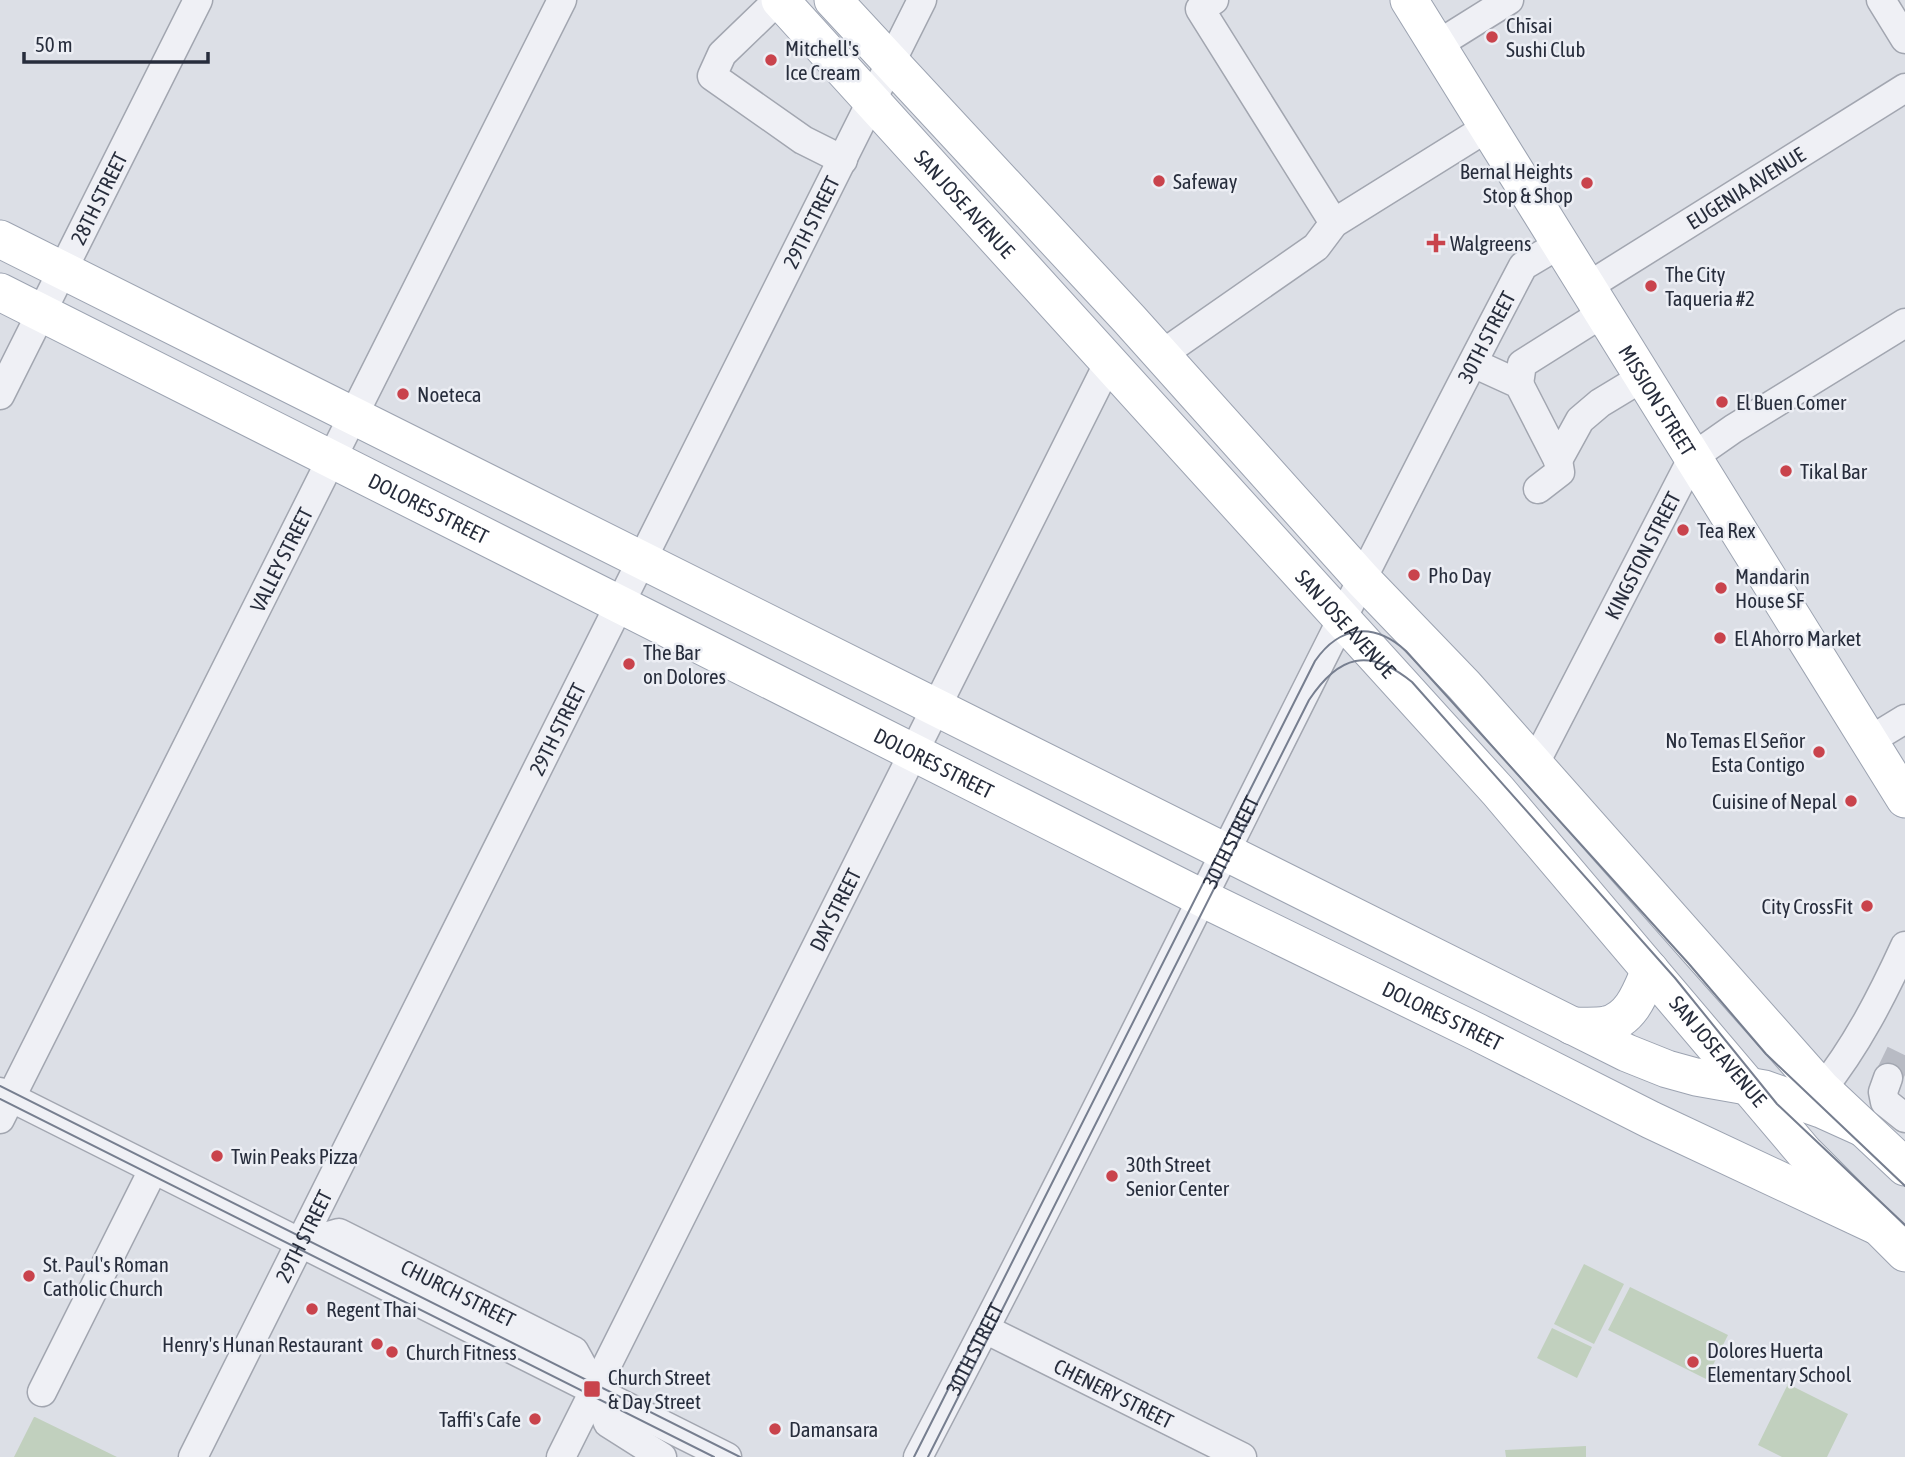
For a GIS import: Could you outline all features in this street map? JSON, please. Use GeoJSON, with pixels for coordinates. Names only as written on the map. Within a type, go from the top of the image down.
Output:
{"type":"FeatureCollection","features":[{"type":"Feature","properties":{"kind":"main road","name":"SAN JOSE AVENUE"},"geometry":{"type":"LineString","coordinates":[[779,0],[873,100],[1498,791],[1804,1152],[1905,1253]]}},
{"type":"Feature","properties":{"kind":"main road","name":"SAN JOSE AVENUE"},"geometry":{"type":"LineString","coordinates":[[833,0],[1161,355],[1363,580],[1464,685],[1822,1089],[1863,1128],[1901,1157]]}},
{"type":"Feature","properties":{"kind":"main road","name":"MISSION STREET"},"geometry":{"type":"LineString","coordinates":[[1409,0],[1905,799]]}},
{"type":"Feature","properties":{"kind":"main road"},"geometry":{"type":"LineString","coordinates":[[0,239],[1572,1026],[1667,1069],[1764,1089],[1821,1109],[1863,1128]]}},
{"type":"Feature","properties":{"kind":"main road","name":"DOLORES STREET"},"geometry":{"type":"LineString","coordinates":[[0,292],[1202,898],[1663,1126],[1875,1225]]}},
{"type":"Feature","properties":{"kind":"main road"},"geometry":{"type":"LineString","coordinates":[[1572,1026],[1608,1025],[1629,1012],[1650,970]]}},
{"type":"Feature","properties":{"kind":"main road"},"geometry":{"type":"LineString","coordinates":[[1477,1032],[1499,989]]}},
{"type":"Feature","properties":{"kind":"street","name":"28TH STREET"},"geometry":{"type":"LineString","coordinates":[[0,395],[198,0]]}},
{"type":"Feature","properties":{"kind":"street","name":"VALLEY STREET"},"geometry":{"type":"LineString","coordinates":[[4,1103],[354,416],[562,0]]}},
{"type":"Feature","properties":{"kind":"street"},"geometry":{"type":"LineString","coordinates":[[779,0],[722,54],[712,76],[803,140],[843,160]]}},
{"type":"Feature","properties":{"kind":"street","name":"29TH STREET"},"geometry":{"type":"LineString","coordinates":[[193,1457],[922,0]]}},
{"type":"Feature","properties":{"kind":"street"},"geometry":{"type":"LineString","coordinates":[[1437,45],[1509,0]]}},
{"type":"Feature","properties":{"kind":"street"},"geometry":{"type":"LineString","coordinates":[[1881,0],[1905,39]]}},
{"type":"Feature","properties":{"kind":"street"},"geometry":{"type":"LineString","coordinates":[[1201,3],[1334,223]]}},
{"type":"Feature","properties":{"kind":"street","name":"EUGENIA AVENUE"},"geometry":{"type":"LineString","coordinates":[[1519,384],[1522,363],[1595,300],[1905,88]]}},
{"type":"Feature","properties":{"kind":"street"},"geometry":{"type":"LineString","coordinates":[[1161,355],[1316,247],[1334,223],[1488,127]]}},
{"type":"Feature","properties":{"kind":"street","name":"30TH STREET"},"geometry":{"type":"LineString","coordinates":[[918,1457],[1523,266],[1560,244]]}},
{"type":"Feature","properties":{"kind":"street","name":"KINGSTON STREET"},"geometry":{"type":"LineString","coordinates":[[1535,765],[1693,457],[1744,422],[1905,323]]}},
{"type":"Feature","properties":{"kind":"street","name":"DAY STREET"},"geometry":{"type":"LineString","coordinates":[[561,1457],[1109,362]]}},
{"type":"Feature","properties":{"kind":"street"},"geometry":{"type":"LineString","coordinates":[[1473,363],[1519,384],[1558,460],[1560,472],[1538,489]]}},
{"type":"Feature","properties":{"kind":"street"},"geometry":{"type":"LineString","coordinates":[[1558,460],[1580,420],[1600,403],[1643,377]]}},
{"type":"Feature","properties":{"kind":"street"},"geometry":{"type":"LineString","coordinates":[[1869,741],[1905,719]]}},
{"type":"Feature","properties":{"kind":"street"},"geometry":{"type":"LineString","coordinates":[[1822,1089],[1841,1066],[1905,947]]}},
{"type":"Feature","properties":{"kind":"street"},"geometry":{"type":"LineString","coordinates":[[1888,1079],[1883,1092],[1885,1102],[1905,1118]]}},
{"type":"Feature","properties":{"kind":"street","name":"CHURCH STREET"},"geometry":{"type":"LineString","coordinates":[[4,1103],[153,1170],[727,1457]]}},
{"type":"Feature","properties":{"kind":"street"},"geometry":{"type":"LineString","coordinates":[[41,1392],[153,1170]]}},
{"type":"Feature","properties":{"kind":"street","name":"CHENERY STREET"},"geometry":{"type":"LineString","coordinates":[[985,1329],[1242,1457]]}},
{"type":"Feature","properties":{"kind":"street"},"geometry":{"type":"LineString","coordinates":[[595,1389],[608,1423],[662,1457]]}},
{"type":"Feature","properties":{"kind":"green space"},"geometry":{"type":"Polygon","coordinates":[[[1584,1264],[1624,1284],[1594,1344],[1554,1324],[1584,1264]]]}},
{"type":"Feature","properties":{"kind":"green space"},"geometry":{"type":"Polygon","coordinates":[[[1630,1287],[1728,1335],[1706,1379],[1608,1330],[1630,1287]]]}},
{"type":"Feature","properties":{"kind":"green space"},"geometry":{"type":"Polygon","coordinates":[[[1552,1328],[1592,1347],[1577,1378],[1537,1358],[1552,1328]]]}},
{"type":"Feature","properties":{"kind":"green space"},"geometry":{"type":"Polygon","coordinates":[[[1788,1384],[1848,1414],[1827,1457],[1782,1457],[1758,1445],[1788,1384]]]}},
{"type":"Feature","properties":{"kind":"green space"},"geometry":{"type":"Polygon","coordinates":[[[35,1417],[117,1457],[14,1457],[35,1417]]]}},
{"type":"Feature","properties":{"kind":"green space"},"geometry":{"type":"Polygon","coordinates":[[[1586,1446],[1586,1457],[1506,1457],[1505,1450],[1586,1446]]]}},
{"type":"Feature","properties":{"kind":"tunnel"},"geometry":{"type":"LineString","coordinates":[[1888,1078],[1905,1043]]}},
{"type":"Feature","properties":{"kind":"tram line"},"geometry":{"type":"LineString","coordinates":[[914,1457],[1315,661],[1335,640],[1346,634],[1370,632],[1382,635],[1406,651],[1689,964],[1766,1054],[1905,1186]]}},
{"type":"Feature","properties":{"kind":"tram line"},"geometry":{"type":"LineString","coordinates":[[928,1457],[1309,700],[1332,673],[1343,665],[1356,661],[1368,660],[1382,664],[1412,682],[1675,978],[1777,1104],[1905,1225]]}},
{"type":"Feature","properties":{"kind":"tram line"},"geometry":{"type":"LineString","coordinates":[[0,1086],[740,1457]]}},
{"type":"Feature","properties":{"kind":"tram line"},"geometry":{"type":"LineString","coordinates":[[0,1099],[714,1457]]}},
{"type":"Feature","properties":{"kind":"place","name":"Chīsai Sushi Club"},"geometry":{"type":"Point","coordinates":[1492,37]}},
{"type":"Feature","properties":{"kind":"place","name":"Mitchell's Ice Cream"},"geometry":{"type":"Point","coordinates":[771,60]}},
{"type":"Feature","properties":{"kind":"place","name":"Safeway"},"geometry":{"type":"Point","coordinates":[1159,181]}},
{"type":"Feature","properties":{"kind":"place","name":"Bernal Heights Stop & Shop"},"geometry":{"type":"Point","coordinates":[1587,183]}},
{"type":"Feature","properties":{"kind":"place","name":"Walgreens"},"geometry":{"type":"Point","coordinates":[1436,243]}},
{"type":"Feature","properties":{"kind":"place","name":"The City Taqueria #2"},"geometry":{"type":"Point","coordinates":[1651,286]}},
{"type":"Feature","properties":{"kind":"place","name":"Noeteca"},"geometry":{"type":"Point","coordinates":[403,394]}},
{"type":"Feature","properties":{"kind":"place","name":"El Buen Comer"},"geometry":{"type":"Point","coordinates":[1722,402]}},
{"type":"Feature","properties":{"kind":"place","name":"Tikal Bar"},"geometry":{"type":"Point","coordinates":[1786,471]}},
{"type":"Feature","properties":{"kind":"place","name":"Tea Rex"},"geometry":{"type":"Point","coordinates":[1683,530]}},
{"type":"Feature","properties":{"kind":"place","name":"Pho Day"},"geometry":{"type":"Point","coordinates":[1414,575]}},
{"type":"Feature","properties":{"kind":"place","name":"Mandarin House SF"},"geometry":{"type":"Point","coordinates":[1721,588]}},
{"type":"Feature","properties":{"kind":"place","name":"El Ahorro Market"},"geometry":{"type":"Point","coordinates":[1720,638]}},
{"type":"Feature","properties":{"kind":"place","name":"The Bar on Dolores"},"geometry":{"type":"Point","coordinates":[629,664]}},
{"type":"Feature","properties":{"kind":"place","name":"No Temas El Señor Esta Contigo"},"geometry":{"type":"Point","coordinates":[1819,752]}},
{"type":"Feature","properties":{"kind":"place","name":"Cuisine of Nepal"},"geometry":{"type":"Point","coordinates":[1851,801]}},
{"type":"Feature","properties":{"kind":"place","name":"City CrossFit"},"geometry":{"type":"Point","coordinates":[1867,906]}},
{"type":"Feature","properties":{"kind":"place","name":"Twin Peaks Pizza"},"geometry":{"type":"Point","coordinates":[217,1156]}},
{"type":"Feature","properties":{"kind":"place","name":"30th Street Senior Center"},"geometry":{"type":"Point","coordinates":[1112,1176]}},
{"type":"Feature","properties":{"kind":"place","name":"St. Paul's Roman Catholic Church"},"geometry":{"type":"Point","coordinates":[29,1276]}},
{"type":"Feature","properties":{"kind":"place","name":"Regent Thai"},"geometry":{"type":"Point","coordinates":[312,1309]}},
{"type":"Feature","properties":{"kind":"place","name":"Henry's Hunan Restaurant"},"geometry":{"type":"Point","coordinates":[377,1344]}},
{"type":"Feature","properties":{"kind":"place","name":"Church Fitness"},"geometry":{"type":"Point","coordinates":[392,1352]}},
{"type":"Feature","properties":{"kind":"place","name":"Dolores Huerta Elementary School"},"geometry":{"type":"Point","coordinates":[1693,1362]}},
{"type":"Feature","properties":{"kind":"place","name":"Church Street & Day Street"},"geometry":{"type":"Point","coordinates":[592,1389]}},
{"type":"Feature","properties":{"kind":"place","name":"Taffi's Cafe"},"geometry":{"type":"Point","coordinates":[535,1419]}},
{"type":"Feature","properties":{"kind":"place","name":"Damansara"},"geometry":{"type":"Point","coordinates":[775,1429]}}]}
